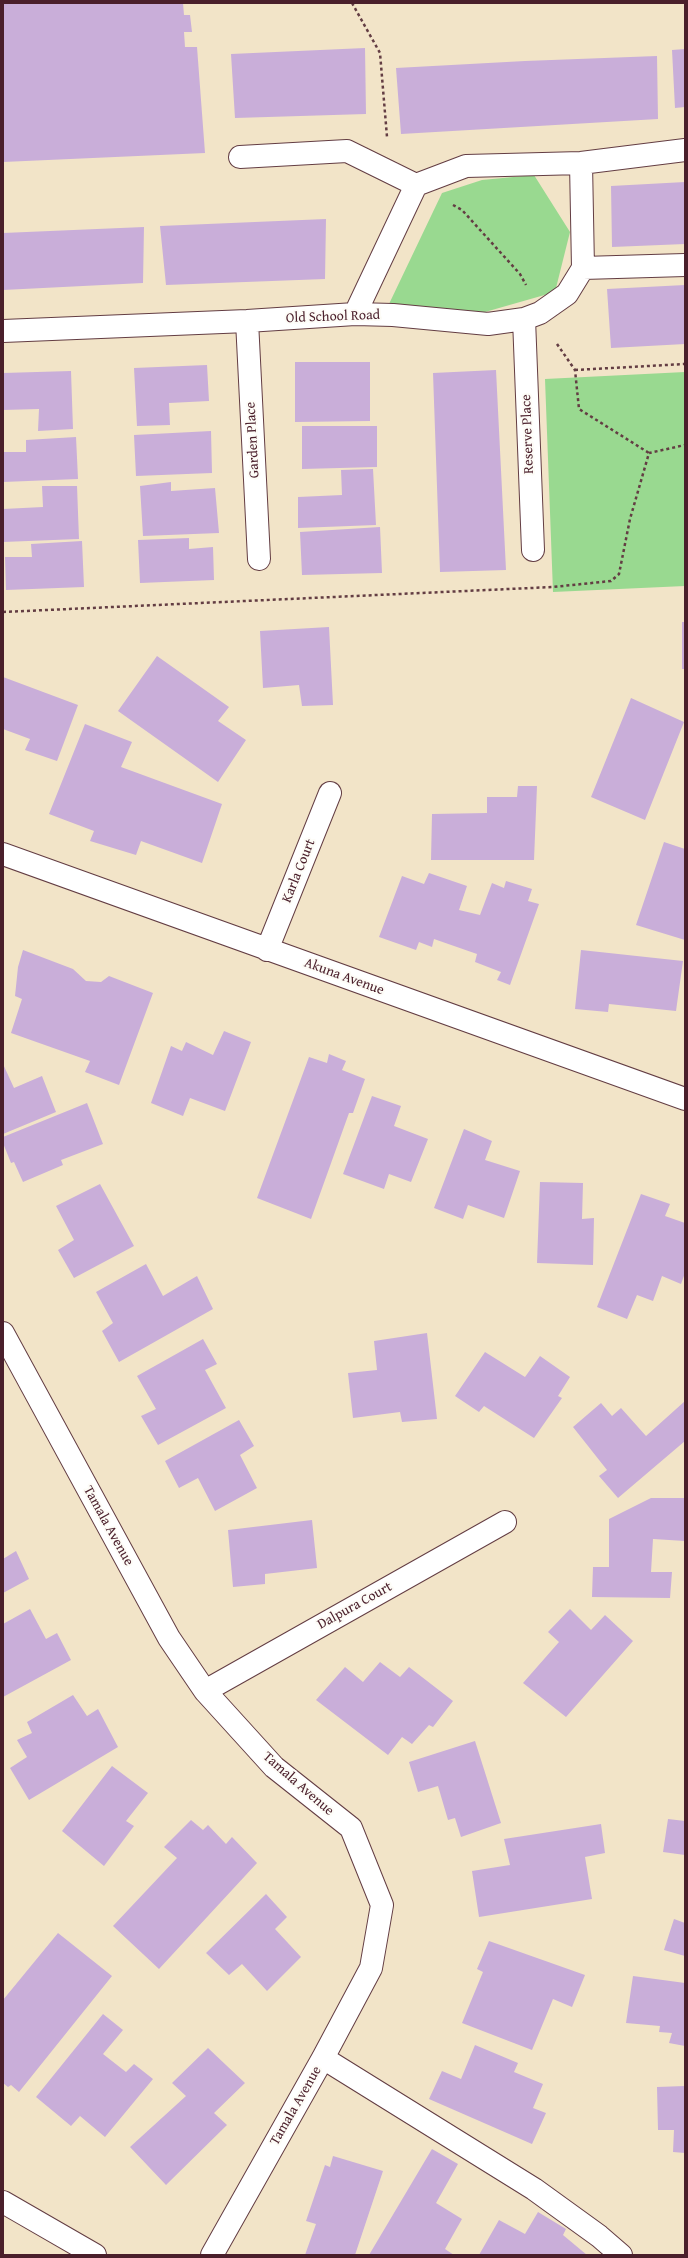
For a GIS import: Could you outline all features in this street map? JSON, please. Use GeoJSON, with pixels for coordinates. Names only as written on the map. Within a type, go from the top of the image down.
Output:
{"type":"FeatureCollection","features":[{"type":"Feature","properties":{"kind":"street"},"geometry":{"type":"LineString","coordinates":[[355,314],[416,185],[466,166],[581,163],[685,150]]}},
{"type":"Feature","properties":{"kind":"street"},"geometry":{"type":"LineString","coordinates":[[240,157],[347,152],[416,185]]}},
{"type":"Feature","properties":{"kind":"street"},"geometry":{"type":"LineString","coordinates":[[581,163],[583,268],[685,265]]}},
{"type":"Feature","properties":{"kind":"street","name":"Old School Road"},"geometry":{"type":"LineString","coordinates":[[3,331],[247,321],[355,314],[393,315],[488,324],[532,316],[567,294],[583,268]]}},
{"type":"Feature","properties":{"kind":"street","name":"Reserve Place"},"geometry":{"type":"LineString","coordinates":[[532,316],[533,550]]}},
{"type":"Feature","properties":{"kind":"street","name":"Garden Place"},"geometry":{"type":"LineString","coordinates":[[247,321],[259,559]]}},
{"type":"Feature","properties":{"kind":"street","name":"Karla Court"},"geometry":{"type":"LineString","coordinates":[[267,950],[330,793]]}},
{"type":"Feature","properties":{"kind":"street","name":"Akuna Avenue"},"geometry":{"type":"LineString","coordinates":[[3,854],[685,1099]]}},
{"type":"Feature","properties":{"kind":"street","name":"Tamala Avenue"},"geometry":{"type":"LineString","coordinates":[[3,1333],[169,1638],[205,1691],[274,1767],[351,1828],[382,1905],[371,1968],[323,2058],[212,2255]]}},
{"type":"Feature","properties":{"kind":"street","name":"Dalpura Court"},"geometry":{"type":"LineString","coordinates":[[205,1691],[505,1522]]}},
{"type":"Feature","properties":{"kind":"street"},"geometry":{"type":"LineString","coordinates":[[323,2058],[534,2189],[599,2236],[621,2255]]}},
{"type":"Feature","properties":{"kind":"street"},"geometry":{"type":"LineString","coordinates":[[3,2202],[95,2255]]}},
{"type":"Feature","properties":{"kind":"path"},"geometry":{"type":"LineString","coordinates":[[352,3],[380,53],[390,173]]}},
{"type":"Feature","properties":{"kind":"path"},"geometry":{"type":"LineString","coordinates":[[416,185],[462,210],[520,274],[532,316],[553,338],[575,370],[579,410],[649,453],[685,445]]}},
{"type":"Feature","properties":{"kind":"path"},"geometry":{"type":"LineString","coordinates":[[575,370],[685,364]]}},
{"type":"Feature","properties":{"kind":"path"},"geometry":{"type":"LineString","coordinates":[[3,612],[553,587],[611,581],[619,574],[630,519],[649,453]]}},
{"type":"Feature","properties":{"kind":"green space"},"geometry":{"type":"Polygon","coordinates":[[[534,175],[570,232],[555,292],[485,312],[389,304],[442,193],[482,180],[534,175]]]}},
{"type":"Feature","properties":{"kind":"green space"},"geometry":{"type":"Polygon","coordinates":[[[685,372],[685,586],[553,592],[545,379],[685,372]]]}},
{"type":"Feature","properties":{"kind":"building"},"geometry":{"type":"Polygon","coordinates":[[[3,3],[183,3],[184,15],[190,15],[192,32],[184,32],[185,47],[197,47],[205,153],[3,162],[3,3]]]}},
{"type":"Feature","properties":{"kind":"building"},"geometry":{"type":"Polygon","coordinates":[[[365,48],[366,114],[235,118],[231,54],[365,48]]]}},
{"type":"Feature","properties":{"kind":"building"},"geometry":{"type":"Polygon","coordinates":[[[685,49],[685,107],[675,108],[672,50],[685,49]]]}},
{"type":"Feature","properties":{"kind":"building"},"geometry":{"type":"Polygon","coordinates":[[[657,56],[658,119],[401,134],[396,68],[657,56]]]}},
{"type":"Feature","properties":{"kind":"building"},"geometry":{"type":"Polygon","coordinates":[[[685,182],[685,244],[612,247],[611,186],[685,182]]]}},
{"type":"Feature","properties":{"kind":"building"},"geometry":{"type":"Polygon","coordinates":[[[326,219],[325,279],[166,285],[160,226],[326,219]]]}},
{"type":"Feature","properties":{"kind":"building"},"geometry":{"type":"Polygon","coordinates":[[[144,227],[143,283],[3,290],[3,233],[144,227]]]}},
{"type":"Feature","properties":{"kind":"building"},"geometry":{"type":"Polygon","coordinates":[[[685,285],[685,344],[611,348],[607,289],[685,285]]]}},
{"type":"Feature","properties":{"kind":"building"},"geometry":{"type":"Polygon","coordinates":[[[295,362],[370,362],[370,421],[295,422],[295,362]]]}},
{"type":"Feature","properties":{"kind":"building"},"geometry":{"type":"Polygon","coordinates":[[[207,365],[209,401],[169,403],[170,425],[137,426],[134,368],[207,365]]]}},
{"type":"Feature","properties":{"kind":"building"},"geometry":{"type":"Polygon","coordinates":[[[496,370],[506,570],[440,572],[433,373],[496,370]]]}},
{"type":"Feature","properties":{"kind":"building"},"geometry":{"type":"Polygon","coordinates":[[[71,371],[73,429],[38,431],[39,409],[3,410],[3,373],[71,371]]]}},
{"type":"Feature","properties":{"kind":"building"},"geometry":{"type":"Polygon","coordinates":[[[302,426],[377,426],[377,467],[302,469],[302,426]]]}},
{"type":"Feature","properties":{"kind":"building"},"geometry":{"type":"Polygon","coordinates":[[[211,431],[212,473],[136,476],[134,435],[211,431]]]}},
{"type":"Feature","properties":{"kind":"building"},"geometry":{"type":"Polygon","coordinates":[[[76,437],[78,479],[3,482],[3,452],[26,452],[26,440],[76,437]]]}},
{"type":"Feature","properties":{"kind":"building"},"geometry":{"type":"Polygon","coordinates":[[[373,469],[376,525],[298,528],[298,497],[342,495],[341,470],[373,469]]]}},
{"type":"Feature","properties":{"kind":"building"},"geometry":{"type":"Polygon","coordinates":[[[171,482],[171,491],[215,488],[219,533],[143,536],[140,486],[171,482]]]}},
{"type":"Feature","properties":{"kind":"building"},"geometry":{"type":"Polygon","coordinates":[[[42,486],[77,486],[79,539],[3,542],[3,509],[43,507],[42,486]]]}},
{"type":"Feature","properties":{"kind":"building"},"geometry":{"type":"Polygon","coordinates":[[[380,527],[382,573],[302,575],[300,532],[380,527]]]}},
{"type":"Feature","properties":{"kind":"building"},"geometry":{"type":"Polygon","coordinates":[[[189,538],[189,549],[213,547],[214,580],[140,583],[138,540],[189,538]]]}},
{"type":"Feature","properties":{"kind":"building"},"geometry":{"type":"Polygon","coordinates":[[[82,541],[84,587],[6,590],[5,557],[32,557],[31,544],[82,541]]]}},
{"type":"Feature","properties":{"kind":"building"},"geometry":{"type":"Polygon","coordinates":[[[682,622],[685,622],[685,669],[682,669],[682,622]]]}},
{"type":"Feature","properties":{"kind":"building"},"geometry":{"type":"Polygon","coordinates":[[[329,627],[333,705],[302,706],[299,685],[263,688],[260,631],[329,627]]]}},
{"type":"Feature","properties":{"kind":"building"},"geometry":{"type":"Polygon","coordinates":[[[157,656],[229,707],[218,721],[246,740],[218,782],[118,711],[157,656]]]}},
{"type":"Feature","properties":{"kind":"building"},"geometry":{"type":"Polygon","coordinates":[[[3,677],[78,705],[57,761],[25,750],[30,739],[3,729],[3,677]]]}},
{"type":"Feature","properties":{"kind":"building"},"geometry":{"type":"Polygon","coordinates":[[[631,698],[684,722],[645,820],[591,797],[631,698]]]}},
{"type":"Feature","properties":{"kind":"building"},"geometry":{"type":"Polygon","coordinates":[[[85,724],[132,742],[121,767],[222,804],[202,863],[141,841],[136,855],[90,841],[94,831],[49,814],[85,724]]]}},
{"type":"Feature","properties":{"kind":"building"},"geometry":{"type":"Polygon","coordinates":[[[518,786],[537,786],[534,860],[431,860],[432,814],[487,813],[487,797],[517,797],[518,786]]]}},
{"type":"Feature","properties":{"kind":"building"},"geometry":{"type":"Polygon","coordinates":[[[664,842],[685,849],[685,940],[636,925],[664,842]]]}},
{"type":"Feature","properties":{"kind":"building"},"geometry":{"type":"Polygon","coordinates":[[[429,873],[467,886],[459,910],[480,915],[492,883],[504,888],[506,881],[532,889],[528,901],[539,904],[510,985],[497,980],[501,972],[475,962],[477,954],[434,939],[432,947],[419,942],[416,950],[379,937],[402,876],[424,884],[429,873]]]}},
{"type":"Feature","properties":{"kind":"building"},"geometry":{"type":"Polygon","coordinates":[[[23,950],[73,969],[86,981],[101,982],[109,976],[153,993],[119,1085],[85,1072],[90,1061],[11,1033],[22,999],[15,996],[18,967],[23,950]]]}},
{"type":"Feature","properties":{"kind":"building"},"geometry":{"type":"Polygon","coordinates":[[[581,950],[683,961],[676,1011],[609,1004],[608,1012],[575,1009],[581,950]]]}},
{"type":"Feature","properties":{"kind":"building"},"geometry":{"type":"Polygon","coordinates":[[[224,1031],[251,1042],[225,1111],[190,1098],[183,1116],[151,1103],[171,1046],[182,1051],[186,1042],[213,1055],[224,1031]]]}},
{"type":"Feature","properties":{"kind":"building"},"geometry":{"type":"Polygon","coordinates":[[[329,1054],[346,1061],[342,1070],[365,1079],[353,1113],[349,1113],[311,1219],[257,1198],[309,1057],[327,1063],[329,1054]]]}},
{"type":"Feature","properties":{"kind":"building"},"geometry":{"type":"Polygon","coordinates":[[[3,1064],[14,1088],[42,1076],[56,1112],[3,1134],[3,1064]]]}},
{"type":"Feature","properties":{"kind":"building"},"geometry":{"type":"Polygon","coordinates":[[[372,1096],[401,1106],[394,1126],[428,1139],[411,1182],[389,1174],[384,1189],[343,1174],[372,1096]]]}},
{"type":"Feature","properties":{"kind":"building"},"geometry":{"type":"Polygon","coordinates":[[[87,1103],[103,1144],[61,1160],[63,1165],[23,1182],[14,1162],[11,1163],[3,1143],[3,1137],[87,1103]]]}},
{"type":"Feature","properties":{"kind":"building"},"geometry":{"type":"Polygon","coordinates":[[[464,1129],[492,1141],[485,1160],[520,1171],[504,1218],[468,1205],[463,1219],[434,1208],[464,1129]]]}},
{"type":"Feature","properties":{"kind":"building"},"geometry":{"type":"Polygon","coordinates":[[[540,1182],[583,1183],[582,1219],[594,1218],[593,1265],[537,1263],[540,1182]]]}},
{"type":"Feature","properties":{"kind":"building"},"geometry":{"type":"Polygon","coordinates":[[[100,1184],[134,1246],[74,1278],[58,1250],[74,1240],[56,1206],[100,1184]]]}},
{"type":"Feature","properties":{"kind":"building"},"geometry":{"type":"Polygon","coordinates":[[[641,1194],[670,1204],[665,1216],[685,1223],[685,1273],[681,1284],[662,1276],[653,1301],[637,1295],[627,1319],[597,1307],[641,1194]]]}},
{"type":"Feature","properties":{"kind":"building"},"geometry":{"type":"Polygon","coordinates":[[[146,1264],[163,1296],[197,1276],[213,1309],[119,1362],[102,1331],[113,1323],[96,1292],[146,1264]]]}},
{"type":"Feature","properties":{"kind":"building"},"geometry":{"type":"Polygon","coordinates":[[[427,1333],[437,1419],[402,1422],[400,1412],[353,1418],[348,1373],[377,1370],[374,1341],[427,1333]]]}},
{"type":"Feature","properties":{"kind":"building"},"geometry":{"type":"Polygon","coordinates":[[[203,1339],[217,1364],[205,1370],[226,1408],[158,1445],[141,1416],[156,1409],[137,1376],[203,1339]]]}},
{"type":"Feature","properties":{"kind":"building"},"geometry":{"type":"Polygon","coordinates":[[[485,1352],[525,1377],[540,1356],[570,1377],[558,1396],[562,1398],[534,1438],[484,1406],[479,1412],[455,1396],[485,1352]]]}},
{"type":"Feature","properties":{"kind":"building"},"geometry":{"type":"Polygon","coordinates":[[[685,1401],[685,1441],[618,1498],[599,1476],[607,1470],[573,1427],[601,1403],[612,1416],[621,1408],[646,1436],[685,1401]]]}},
{"type":"Feature","properties":{"kind":"building"},"geometry":{"type":"Polygon","coordinates":[[[239,1420],[254,1446],[240,1455],[257,1488],[215,1511],[198,1478],[179,1488],[165,1461],[239,1420]]]}},
{"type":"Feature","properties":{"kind":"building"},"geometry":{"type":"Polygon","coordinates":[[[651,1498],[685,1498],[685,1541],[653,1539],[651,1572],[672,1572],[670,1598],[592,1597],[593,1567],[609,1567],[609,1519],[651,1498]]]}},
{"type":"Feature","properties":{"kind":"building"},"geometry":{"type":"Polygon","coordinates":[[[312,1520],[317,1568],[265,1574],[265,1584],[233,1587],[228,1530],[312,1520]]]}},
{"type":"Feature","properties":{"kind":"building"},"geometry":{"type":"Polygon","coordinates":[[[16,1551],[29,1579],[3,1593],[3,1559],[16,1551]]]}},
{"type":"Feature","properties":{"kind":"building"},"geometry":{"type":"Polygon","coordinates":[[[30,1609],[46,1639],[57,1633],[71,1660],[3,1697],[3,1624],[30,1609]]]}},
{"type":"Feature","properties":{"kind":"building"},"geometry":{"type":"Polygon","coordinates":[[[570,1609],[591,1630],[605,1615],[633,1641],[566,1717],[523,1683],[559,1642],[548,1632],[570,1609]]]}},
{"type":"Feature","properties":{"kind":"building"},"geometry":{"type":"Polygon","coordinates":[[[380,1662],[400,1677],[409,1667],[453,1701],[433,1727],[429,1725],[412,1744],[402,1737],[388,1755],[316,1700],[345,1667],[363,1682],[380,1662]]]}},
{"type":"Feature","properties":{"kind":"building"},"geometry":{"type":"Polygon","coordinates":[[[73,1695],[87,1716],[98,1709],[118,1747],[29,1800],[10,1768],[27,1757],[17,1740],[32,1733],[27,1722],[73,1695]]]}},
{"type":"Feature","properties":{"kind":"building"},"geometry":{"type":"Polygon","coordinates":[[[475,1741],[501,1823],[461,1837],[455,1818],[448,1820],[438,1786],[418,1792],[409,1762],[475,1741]]]}},
{"type":"Feature","properties":{"kind":"building"},"geometry":{"type":"Polygon","coordinates":[[[112,1766],[148,1793],[126,1821],[134,1826],[104,1866],[62,1831],[112,1766]]]}},
{"type":"Feature","properties":{"kind":"building"},"geometry":{"type":"Polygon","coordinates":[[[668,1819],[685,1821],[685,1855],[663,1852],[668,1819]]]}},
{"type":"Feature","properties":{"kind":"building"},"geometry":{"type":"Polygon","coordinates":[[[191,1820],[203,1830],[208,1825],[226,1844],[232,1837],[257,1863],[159,1969],[113,1926],[177,1858],[164,1847],[191,1820]]]}},
{"type":"Feature","properties":{"kind":"building"},"geometry":{"type":"Polygon","coordinates":[[[601,1824],[605,1853],[585,1857],[592,1899],[479,1917],[472,1871],[510,1865],[504,1839],[601,1824]]]}},
{"type":"Feature","properties":{"kind":"building"},"geometry":{"type":"Polygon","coordinates":[[[266,1894],[287,1917],[275,1929],[301,1957],[267,1991],[242,1964],[229,1975],[206,1953],[266,1894]]]}},
{"type":"Feature","properties":{"kind":"building"},"geometry":{"type":"Polygon","coordinates":[[[674,1919],[685,1923],[685,1956],[664,1950],[674,1919]]]}},
{"type":"Feature","properties":{"kind":"building"},"geometry":{"type":"Polygon","coordinates":[[[58,1933],[112,1976],[19,2092],[11,2085],[8,2087],[3,2083],[3,2000],[58,1933]]]}},
{"type":"Feature","properties":{"kind":"building"},"geometry":{"type":"Polygon","coordinates":[[[489,1941],[585,1975],[572,2007],[553,1999],[532,2050],[462,2023],[483,1972],[477,1969],[489,1941]]]}},
{"type":"Feature","properties":{"kind":"building"},"geometry":{"type":"Polygon","coordinates":[[[633,1976],[685,1983],[685,2046],[669,2043],[672,2033],[659,2032],[660,2026],[626,2023],[633,1976]]]}},
{"type":"Feature","properties":{"kind":"building"},"geometry":{"type":"Polygon","coordinates":[[[103,2014],[123,2030],[103,2054],[126,2072],[134,2064],[153,2079],[105,2137],[80,2116],[71,2126],[36,2097],[103,2014]]]}},
{"type":"Feature","properties":{"kind":"building"},"geometry":{"type":"Polygon","coordinates":[[[475,2045],[518,2063],[514,2072],[543,2084],[533,2108],[546,2113],[532,2144],[429,2099],[442,2071],[461,2079],[475,2045]]]}},
{"type":"Feature","properties":{"kind":"building"},"geometry":{"type":"Polygon","coordinates":[[[208,2048],[245,2083],[214,2113],[227,2125],[166,2185],[130,2147],[186,2096],[172,2083],[208,2048]]]}},
{"type":"Feature","properties":{"kind":"building"},"geometry":{"type":"Polygon","coordinates":[[[685,2086],[685,2153],[673,2152],[674,2130],[658,2130],[657,2087],[685,2086]]]}},
{"type":"Feature","properties":{"kind":"building"},"geometry":{"type":"Polygon","coordinates":[[[432,2149],[458,2164],[436,2203],[462,2219],[445,2249],[454,2255],[369,2255],[432,2149]]]}},
{"type":"Feature","properties":{"kind":"building"},"geometry":{"type":"Polygon","coordinates":[[[333,2156],[383,2171],[355,2255],[305,2255],[316,2224],[306,2221],[325,2165],[330,2167],[333,2156]]]}},
{"type":"Feature","properties":{"kind":"building"},"geometry":{"type":"Polygon","coordinates":[[[538,2212],[566,2229],[563,2235],[587,2255],[479,2255],[499,2220],[525,2234],[538,2212]]]}}]}
